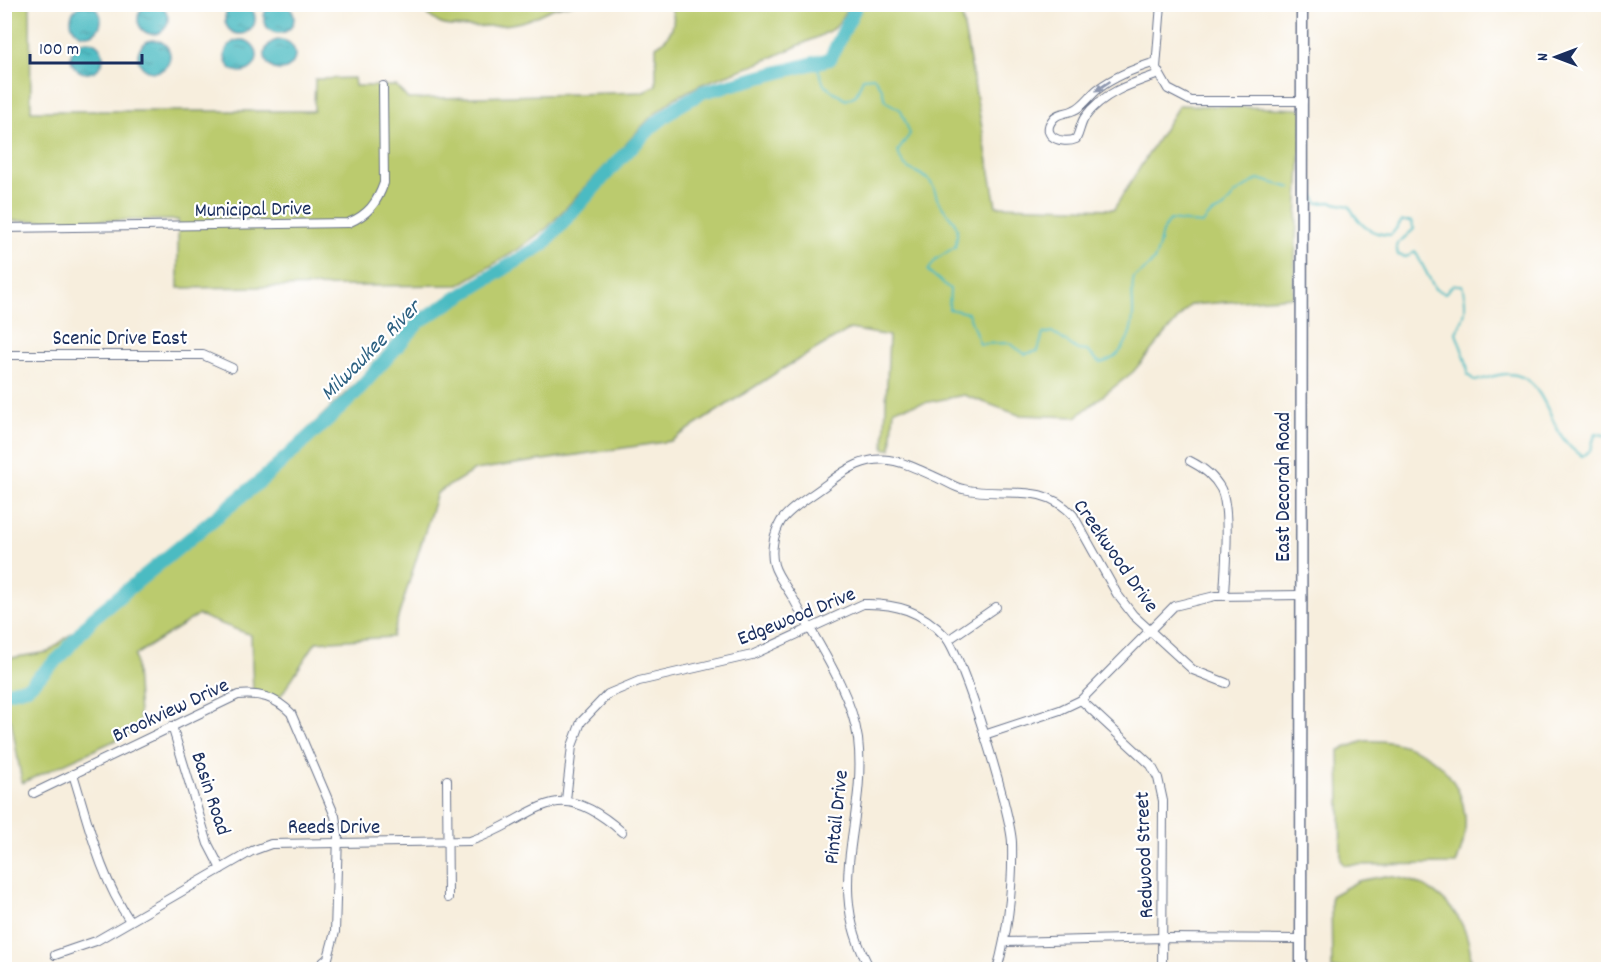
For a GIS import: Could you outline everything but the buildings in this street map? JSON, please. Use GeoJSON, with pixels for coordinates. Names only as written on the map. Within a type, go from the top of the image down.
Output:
{"type":"FeatureCollection","features":[{"type":"Feature","properties":{"kind":"street"},"geometry":{"type":"LineString","coordinates":[[1161,4],[1156,62],[1159,74],[1168,89],[1191,101],[1303,101]]}},
{"type":"Feature","properties":{"kind":"street","name":"East Decorah Road"},"geometry":{"type":"LineString","coordinates":[[1301,969],[1302,4]]}},
{"type":"Feature","properties":{"kind":"street"},"geometry":{"type":"LineString","coordinates":[[1156,62],[1118,76],[1074,110],[1057,115],[1051,121],[1049,130],[1052,138],[1060,142],[1076,139],[1086,115],[1108,97],[1122,87],[1159,74]]}},
{"type":"Feature","properties":{"kind":"street","name":"Municipal Drive"},"geometry":{"type":"LineString","coordinates":[[4,228],[348,223],[360,218],[374,206],[384,183],[383,86]]}},
{"type":"Feature","properties":{"kind":"street","name":"Scenic Drive East"},"geometry":{"type":"LineString","coordinates":[[4,356],[203,355],[232,368]]}},
{"type":"Feature","properties":{"kind":"street","name":"Creekwood Drive"},"geometry":{"type":"LineString","coordinates":[[773,539],[782,520],[843,471],[867,461],[887,459],[910,464],[961,489],[1047,495],[1064,505],[1073,515],[1117,594],[1148,630],[1193,670],[1226,683]]}},
{"type":"Feature","properties":{"kind":"street"},"geometry":{"type":"LineString","coordinates":[[1190,461],[1211,476],[1221,489],[1225,504],[1224,595]]}},
{"type":"Feature","properties":{"kind":"street","name":"Pintail Drive"},"geometry":{"type":"LineString","coordinates":[[773,539],[774,565],[838,681],[850,709],[858,739],[859,788],[846,873],[852,922],[871,969]]}},
{"type":"Feature","properties":{"kind":"street"},"geometry":{"type":"LineString","coordinates":[[984,735],[1060,710],[1081,700],[1174,606],[1190,600],[1224,595],[1301,595]]}},
{"type":"Feature","properties":{"kind":"street","name":"Edgewood Drive"},"geometry":{"type":"LineString","coordinates":[[566,800],[572,746],[581,722],[608,694],[639,681],[752,655],[863,604],[883,603],[911,610],[948,640]]}},
{"type":"Feature","properties":{"kind":"street"},"geometry":{"type":"LineString","coordinates":[[996,606],[948,640],[984,735],[1009,815],[1012,843],[1005,942],[997,969]]}},
{"type":"Feature","properties":{"kind":"street","name":"Brookview Drive"},"geometry":{"type":"LineString","coordinates":[[34,793],[238,695],[253,694],[278,700],[291,712],[335,816],[338,844],[336,932],[328,958],[314,969]]}},
{"type":"Feature","properties":{"kind":"street","name":"Redwood Street"},"geometry":{"type":"LineString","coordinates":[[1081,700],[1143,756],[1158,778],[1163,801],[1162,969]]}},
{"type":"Feature","properties":{"kind":"street","name":"Basin Road"},"geometry":{"type":"LineString","coordinates":[[172,726],[208,844],[221,869]]}},
{"type":"Feature","properties":{"kind":"street"},"geometry":{"type":"LineString","coordinates":[[73,774],[104,876],[130,921]]}},
{"type":"Feature","properties":{"kind":"street"},"geometry":{"type":"LineString","coordinates":[[447,780],[448,898]]}},
{"type":"Feature","properties":{"kind":"street"},"geometry":{"type":"LineString","coordinates":[[566,800],[587,806],[622,832]]}},
{"type":"Feature","properties":{"kind":"street","name":"Reeds Drive"},"geometry":{"type":"LineString","coordinates":[[55,955],[96,941],[252,851],[271,844],[448,844],[485,836],[544,804],[566,800]]}},
{"type":"Feature","properties":{"kind":"street"},"geometry":{"type":"LineString","coordinates":[[1005,942],[1163,938],[1301,939]]}},
{"type":"Feature","properties":{"kind":"green space"},"geometry":{"type":"Polygon","coordinates":[[[4,5],[30,5],[31,111],[314,111],[315,79],[354,78],[355,86],[396,86],[408,99],[644,92],[656,85],[656,46],[666,38],[673,22],[669,5],[849,5],[836,27],[820,36],[757,64],[702,84],[675,98],[651,117],[547,228],[516,251],[459,285],[178,288],[178,220],[5,221],[4,5]]]}},
{"type":"Feature","properties":{"kind":"green space"},"geometry":{"type":"Polygon","coordinates":[[[418,5],[573,5],[558,7],[521,22],[467,27],[439,23],[418,5]]]}},
{"type":"Feature","properties":{"kind":"green space"},"geometry":{"type":"Polygon","coordinates":[[[853,5],[960,5],[996,206],[1114,209],[1179,105],[1303,109],[1293,297],[1190,305],[1133,372],[1076,417],[1019,415],[964,395],[894,409],[891,449],[884,449],[889,336],[850,329],[779,371],[671,441],[475,470],[437,493],[392,637],[316,642],[278,700],[253,694],[251,635],[198,615],[135,655],[140,729],[22,783],[11,719],[5,720],[5,659],[48,652],[213,521],[420,321],[544,244],[618,161],[653,126],[677,107],[703,92],[830,59],[853,5]]]}},
{"type":"Feature","properties":{"kind":"green space"},"geometry":{"type":"Polygon","coordinates":[[[1364,741],[1390,742],[1413,748],[1433,760],[1449,775],[1459,793],[1465,815],[1464,839],[1456,864],[1344,865],[1341,861],[1339,750],[1364,741]]]}},
{"type":"Feature","properties":{"kind":"green space"},"geometry":{"type":"Polygon","coordinates":[[[1385,876],[1420,885],[1435,893],[1448,904],[1466,933],[1471,969],[1332,969],[1331,896],[1358,881],[1385,876]]]}},
{"type":"Feature","properties":{"kind":"water"},"geometry":{"type":"Polygon","coordinates":[[[279,3],[290,7],[294,18],[290,29],[279,33],[268,29],[264,18],[268,7],[279,3]]]}},
{"type":"Feature","properties":{"kind":"water"},"geometry":{"type":"Polygon","coordinates":[[[153,4],[164,8],[168,19],[164,30],[153,34],[142,30],[138,19],[142,8],[153,4]]]}},
{"type":"Feature","properties":{"kind":"water"},"geometry":{"type":"Polygon","coordinates":[[[240,4],[251,8],[255,19],[251,30],[240,34],[229,30],[225,19],[229,8],[240,4]]]}},
{"type":"Feature","properties":{"kind":"water"},"geometry":{"type":"Polygon","coordinates":[[[86,5],[97,9],[101,20],[97,31],[86,35],[75,31],[71,20],[75,9],[86,5]]]}},
{"type":"Feature","properties":{"kind":"water"},"geometry":{"type":"Polygon","coordinates":[[[154,40],[165,45],[170,56],[165,67],[154,72],[143,67],[138,56],[143,45],[154,40]]]}},
{"type":"Feature","properties":{"kind":"water"},"geometry":{"type":"Polygon","coordinates":[[[241,40],[252,45],[257,56],[252,67],[241,72],[230,67],[225,56],[230,45],[241,40]]]}},
{"type":"Feature","properties":{"kind":"water"},"geometry":{"type":"Polygon","coordinates":[[[280,40],[291,44],[295,55],[291,66],[280,70],[269,66],[265,55],[269,44],[280,40]]]}},
{"type":"Feature","properties":{"kind":"water"},"geometry":{"type":"Polygon","coordinates":[[[87,41],[98,46],[103,57],[98,68],[87,73],[76,68],[71,57],[76,46],[87,41]]]}},
{"type":"Feature","properties":{"kind":"waterway","name":"Milwaukee River"},"geometry":{"type":"LineString","coordinates":[[4,693],[28,687],[62,655],[93,618],[264,478],[350,399],[420,321],[544,244],[618,161],[653,126],[677,107],[703,92],[830,59],[857,4]]}},
{"type":"Feature","properties":{"kind":"waterway"},"geometry":{"type":"LineString","coordinates":[[816,62],[824,85],[846,100],[856,95],[863,78],[874,77],[882,89],[885,101],[901,110],[910,134],[898,151],[902,163],[932,184],[939,202],[954,222],[957,231],[955,247],[936,259],[928,271],[950,289],[949,309],[968,313],[980,344],[1009,343],[1025,354],[1038,351],[1043,334],[1052,332],[1078,350],[1087,351],[1100,363],[1107,361],[1119,352],[1128,339],[1133,315],[1134,277],[1152,262],[1164,227],[1170,220],[1202,224],[1211,214],[1224,208],[1235,194],[1258,179],[1292,188]]}},
{"type":"Feature","properties":{"kind":"waterway"},"geometry":{"type":"LineString","coordinates":[[1310,190],[1318,203],[1330,202],[1349,206],[1361,223],[1376,233],[1391,235],[1402,221],[1411,221],[1414,229],[1396,245],[1398,255],[1406,257],[1415,251],[1435,289],[1445,293],[1453,285],[1462,285],[1465,310],[1456,332],[1468,375],[1475,381],[1507,374],[1521,376],[1540,394],[1561,435],[1570,447],[1582,456],[1591,450],[1595,433],[1608,436]]}}]}
